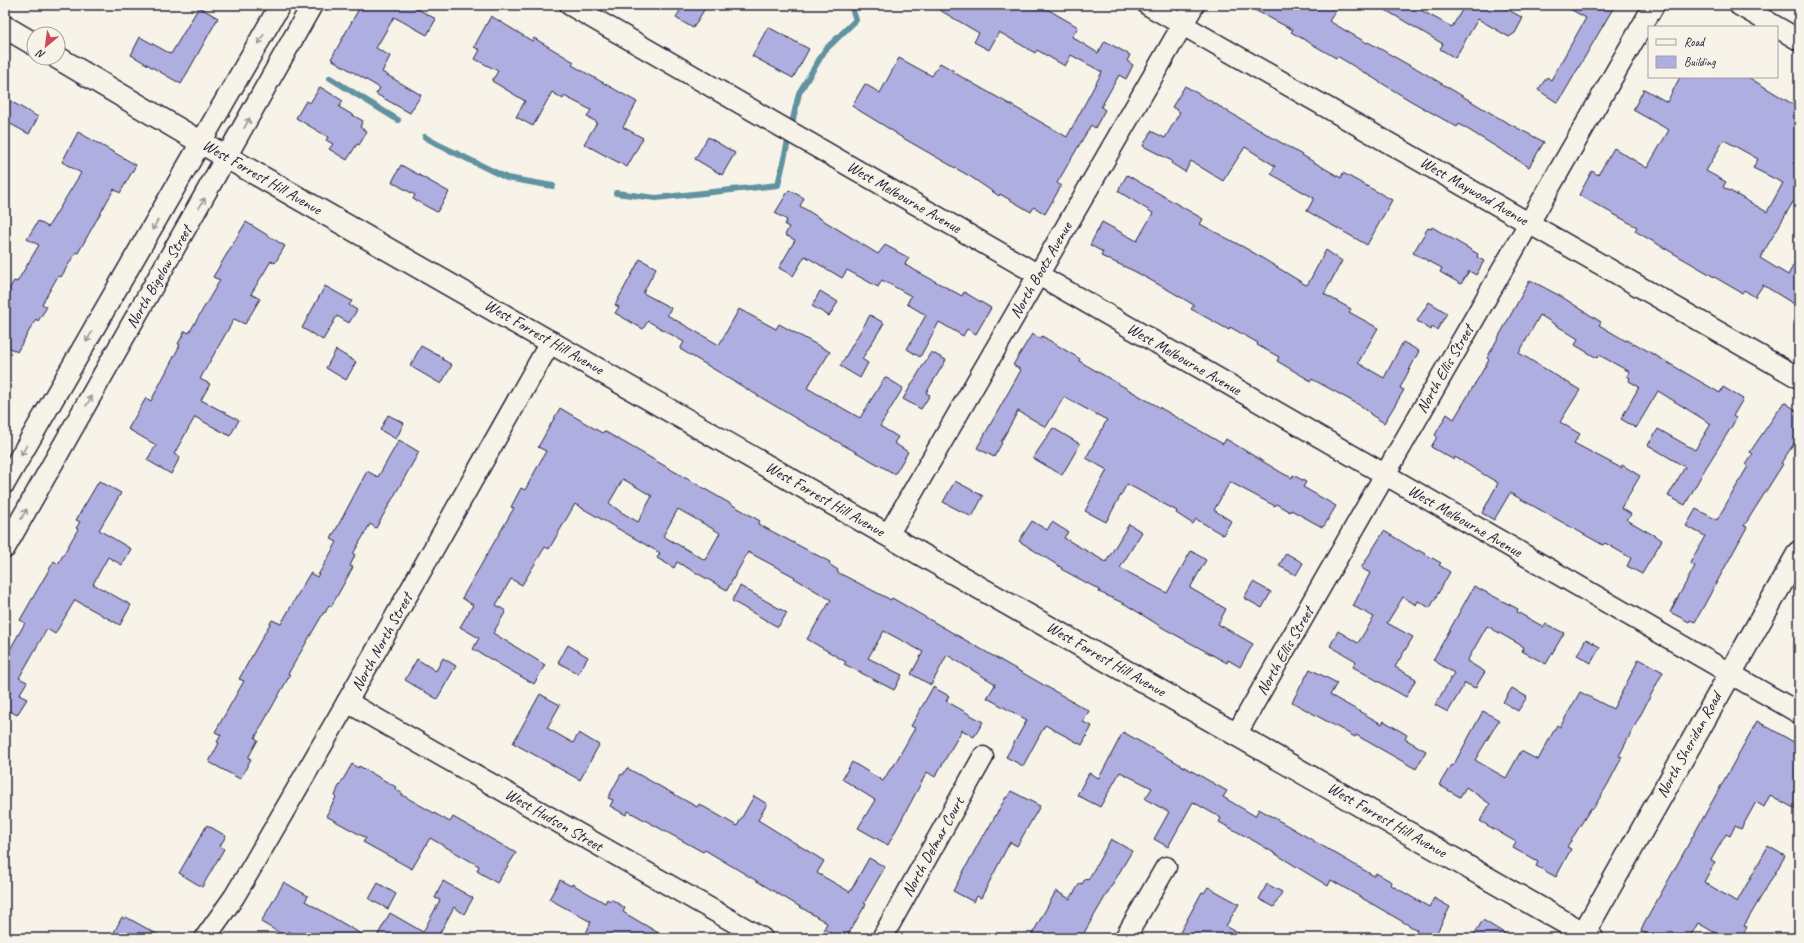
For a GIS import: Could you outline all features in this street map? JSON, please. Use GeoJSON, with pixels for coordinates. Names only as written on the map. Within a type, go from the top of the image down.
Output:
{"type":"FeatureCollection","features":[{"type":"Feature","properties":{"kind":"main road"},"geometry":{"type":"LineString","coordinates":[[5,27],[26,39]]}},
{"type":"Feature","properties":{"kind":"main road","name":"West Forrest Hill Avenue"},"geometry":{"type":"LineString","coordinates":[[66,63],[202,143],[1237,734],[1586,936]]}},
{"type":"Feature","properties":{"kind":"main road","name":"North Sheridan Road"},"geometry":{"type":"LineString","coordinates":[[1586,936],[1730,673],[1799,552]]}},
{"type":"Feature","properties":{"kind":"street","name":"North Bigelow Street"},"geometry":{"type":"LineString","coordinates":[[5,483],[202,143],[280,5]]}},
{"type":"Feature","properties":{"kind":"street","name":"North Bigelow Street"},"geometry":{"type":"LineString","coordinates":[[5,548],[228,157],[312,5]]}},
{"type":"Feature","properties":{"kind":"street","name":"West Melbourne Avenue"},"geometry":{"type":"LineString","coordinates":[[570,5],[1799,713]]}},
{"type":"Feature","properties":{"kind":"street","name":"West Maywood Avenue"},"geometry":{"type":"LineString","coordinates":[[1148,5],[1799,378]]}},
{"type":"Feature","properties":{"kind":"street","name":"North Bootz Avenue"},"geometry":{"type":"LineString","coordinates":[[888,535],[1194,5]]}},
{"type":"Feature","properties":{"kind":"street","name":"North Ellis Street"},"geometry":{"type":"LineString","coordinates":[[1237,734],[1654,5]]}},
{"type":"Feature","properties":{"kind":"street"},"geometry":{"type":"LineString","coordinates":[[1740,5],[1775,26]]}},
{"type":"Feature","properties":{"kind":"street"},"geometry":{"type":"LineString","coordinates":[[1778,28],[1799,40]]}},
{"type":"Feature","properties":{"kind":"street","name":"North North Street"},"geometry":{"type":"LineString","coordinates":[[205,938],[244,882],[551,341]]}},
{"type":"Feature","properties":{"kind":"street","name":"West Hudson Street"},"geometry":{"type":"LineString","coordinates":[[347,702],[762,938]]}},
{"type":"Feature","properties":{"kind":"street","name":"North Delmar Court"},"geometry":{"type":"LineString","coordinates":[[882,938],[983,757]]}},
{"type":"Feature","properties":{"kind":"street"},"geometry":{"type":"LineString","coordinates":[[1126,938],[1166,867]]}},
{"type":"Feature","properties":{"kind":"building"},"geometry":{"type":"Polygon","coordinates":[[[361,5],[410,5],[436,19],[427,35],[394,17],[376,48],[390,56],[382,72],[421,95],[410,113],[376,94],[380,88],[331,59],[361,5]]]}},
{"type":"Feature","properties":{"kind":"building"},"geometry":{"type":"Polygon","coordinates":[[[683,5],[707,5],[693,28],[676,18],[683,5]]]}},
{"type":"Feature","properties":{"kind":"building"},"geometry":{"type":"Polygon","coordinates":[[[931,5],[1040,5],[1078,27],[1072,37],[1098,53],[1105,41],[1130,55],[1127,61],[1133,65],[1126,79],[1119,75],[1101,107],[1105,110],[1095,128],[1091,125],[1057,183],[1061,186],[1045,214],[1034,207],[1031,212],[1000,194],[999,196],[971,177],[896,134],[852,106],[865,84],[880,93],[899,58],[932,76],[940,63],[954,71],[953,72],[1067,137],[1102,72],[1071,55],[1065,66],[1037,50],[1035,53],[999,32],[989,50],[974,42],[979,33],[931,5]]]}},
{"type":"Feature","properties":{"kind":"building"},"geometry":{"type":"Polygon","coordinates":[[[1245,5],[1340,5],[1329,21],[1367,43],[1368,42],[1414,67],[1504,121],[1544,142],[1529,167],[1459,124],[1457,127],[1337,56],[1336,58],[1291,32],[1293,30],[1245,5]]]}},
{"type":"Feature","properties":{"kind":"building"},"geometry":{"type":"Polygon","coordinates":[[[1377,5],[1411,5],[1452,27],[1462,10],[1454,5],[1500,5],[1523,18],[1515,33],[1509,37],[1478,19],[1455,58],[1440,49],[1443,44],[1377,5]]]}},
{"type":"Feature","properties":{"kind":"building"},"geometry":{"type":"Polygon","coordinates":[[[1563,5],[1615,5],[1558,103],[1538,90],[1547,77],[1551,80],[1586,18],[1563,5]]]}},
{"type":"Feature","properties":{"kind":"building"},"geometry":{"type":"Polygon","coordinates":[[[199,7],[218,18],[181,84],[131,55],[140,37],[171,54],[199,7]]]}},
{"type":"Feature","properties":{"kind":"building"},"geometry":{"type":"Polygon","coordinates":[[[491,16],[532,41],[534,38],[574,62],[572,65],[637,102],[623,127],[643,138],[627,167],[584,144],[597,122],[587,117],[591,110],[564,96],[563,99],[552,92],[533,126],[516,117],[525,101],[492,81],[498,71],[475,59],[480,50],[474,47],[491,16]]]}},
{"type":"Feature","properties":{"kind":"building"},"geometry":{"type":"Polygon","coordinates":[[[768,27],[809,49],[793,78],[752,56],[768,27]]]}},
{"type":"Feature","properties":{"kind":"building"},"geometry":{"type":"Polygon","coordinates":[[[1679,78],[1750,78],[1799,108],[1799,205],[1793,202],[1760,258],[1788,275],[1799,255],[1799,296],[1794,304],[1763,285],[1755,297],[1744,290],[1742,293],[1635,231],[1637,227],[1579,195],[1592,171],[1598,175],[1614,148],[1647,168],[1669,130],[1633,110],[1644,89],[1667,102],[1679,78]],[[1724,140],[1706,171],[1726,182],[1723,187],[1767,212],[1783,183],[1753,168],[1758,159],[1724,140]]]}},
{"type":"Feature","properties":{"kind":"building"},"geometry":{"type":"Polygon","coordinates":[[[1185,86],[1341,178],[1343,173],[1392,200],[1367,245],[1307,211],[1314,198],[1271,174],[1275,166],[1245,147],[1223,181],[1191,161],[1185,172],[1171,163],[1172,161],[1143,146],[1151,131],[1165,138],[1180,112],[1172,107],[1185,86]]]}},
{"type":"Feature","properties":{"kind":"building"},"geometry":{"type":"Polygon","coordinates":[[[320,87],[343,101],[339,107],[363,121],[360,127],[367,132],[347,160],[329,149],[333,144],[326,140],[328,137],[296,118],[306,101],[310,103],[320,87]]]}},
{"type":"Feature","properties":{"kind":"building"},"geometry":{"type":"Polygon","coordinates":[[[5,98],[38,117],[29,134],[5,121],[5,98]]]}},
{"type":"Feature","properties":{"kind":"building"},"geometry":{"type":"Polygon","coordinates":[[[78,132],[136,165],[120,193],[114,189],[78,253],[76,252],[61,277],[58,276],[42,304],[47,307],[38,321],[36,319],[17,352],[5,345],[5,296],[14,281],[17,282],[39,245],[27,239],[38,221],[48,227],[81,173],[62,162],[78,132]]]}},
{"type":"Feature","properties":{"kind":"building"},"geometry":{"type":"Polygon","coordinates":[[[708,137],[735,153],[722,175],[695,159],[708,137]]]}},
{"type":"Feature","properties":{"kind":"building"},"geometry":{"type":"Polygon","coordinates":[[[401,165],[449,192],[437,212],[413,199],[415,195],[392,182],[401,165]]]}},
{"type":"Feature","properties":{"kind":"building"},"geometry":{"type":"Polygon","coordinates":[[[1127,175],[1203,219],[1200,224],[1249,250],[1306,285],[1308,284],[1326,250],[1342,261],[1324,294],[1351,309],[1349,312],[1378,328],[1358,363],[1384,378],[1403,342],[1419,351],[1400,388],[1404,390],[1384,423],[1361,406],[1312,379],[1311,381],[1277,361],[1279,357],[1257,345],[1258,343],[1230,327],[1229,330],[1191,309],[1194,305],[1172,292],[1134,271],[1101,256],[1103,252],[1090,245],[1102,222],[1137,241],[1153,213],[1118,191],[1127,175]]]}},
{"type":"Feature","properties":{"kind":"building"},"geometry":{"type":"Polygon","coordinates":[[[789,190],[804,198],[800,206],[878,254],[885,245],[909,258],[905,264],[907,266],[962,296],[964,292],[991,308],[976,334],[967,329],[963,336],[939,322],[920,357],[907,349],[926,315],[907,304],[911,296],[882,280],[878,287],[847,270],[842,278],[805,256],[793,276],[779,268],[795,240],[785,235],[789,227],[785,225],[787,220],[775,213],[789,190]]]}},
{"type":"Feature","properties":{"kind":"building"},"geometry":{"type":"Polygon","coordinates":[[[246,222],[285,246],[275,263],[271,261],[251,294],[260,299],[245,324],[234,319],[200,379],[210,384],[201,400],[239,420],[230,436],[195,417],[174,454],[180,457],[171,474],[147,460],[156,445],[128,429],[146,398],[151,401],[180,345],[178,344],[185,331],[189,333],[220,280],[213,277],[246,222]]]}},
{"type":"Feature","properties":{"kind":"building"},"geometry":{"type":"Polygon","coordinates":[[[1432,227],[1478,254],[1477,257],[1484,261],[1476,275],[1469,271],[1461,284],[1440,272],[1442,268],[1413,253],[1428,228],[1431,229],[1432,227]]]}},
{"type":"Feature","properties":{"kind":"building"},"geometry":{"type":"Polygon","coordinates":[[[640,259],[656,268],[643,293],[671,308],[667,315],[719,345],[739,309],[776,329],[779,324],[830,352],[807,388],[860,418],[885,377],[903,388],[880,426],[898,437],[894,443],[908,452],[895,474],[797,419],[680,349],[684,342],[648,321],[643,329],[615,313],[619,307],[615,305],[640,259]]]}},
{"type":"Feature","properties":{"kind":"building"},"geometry":{"type":"Polygon","coordinates":[[[1530,280],[1562,297],[1601,322],[1599,325],[1626,341],[1633,344],[1634,343],[1720,393],[1723,387],[1743,399],[1733,416],[1736,418],[1732,426],[1705,469],[1685,505],[1668,496],[1685,467],[1648,445],[1658,429],[1695,450],[1711,424],[1658,391],[1636,428],[1621,419],[1639,387],[1629,381],[1630,378],[1627,376],[1630,372],[1599,355],[1597,358],[1575,345],[1578,339],[1540,315],[1519,353],[1580,390],[1560,422],[1580,434],[1574,443],[1621,468],[1622,465],[1640,476],[1621,508],[1631,514],[1627,520],[1662,540],[1642,574],[1627,566],[1631,558],[1605,543],[1603,545],[1510,493],[1494,520],[1482,513],[1498,483],[1455,457],[1454,460],[1431,447],[1437,437],[1435,435],[1447,414],[1454,419],[1489,360],[1487,358],[1530,280]]]}},
{"type":"Feature","properties":{"kind":"building"},"geometry":{"type":"Polygon","coordinates":[[[325,286],[352,301],[349,305],[357,310],[349,323],[337,316],[323,340],[302,328],[325,286]]]}},
{"type":"Feature","properties":{"kind":"building"},"geometry":{"type":"Polygon","coordinates":[[[820,291],[838,302],[829,316],[812,306],[820,291]]]}},
{"type":"Feature","properties":{"kind":"building"},"geometry":{"type":"Polygon","coordinates":[[[1429,302],[1447,313],[1437,330],[1432,327],[1431,330],[1417,321],[1429,302]]]}},
{"type":"Feature","properties":{"kind":"building"},"geometry":{"type":"Polygon","coordinates":[[[870,315],[884,323],[862,359],[868,363],[860,378],[840,366],[870,315]]]}},
{"type":"Feature","properties":{"kind":"building"},"geometry":{"type":"Polygon","coordinates":[[[1032,334],[1041,339],[1042,336],[1080,359],[1079,361],[1223,444],[1226,439],[1282,473],[1292,478],[1293,475],[1306,482],[1303,487],[1336,506],[1324,526],[1322,527],[1291,510],[1290,512],[1276,504],[1275,506],[1230,482],[1214,510],[1231,521],[1223,535],[1196,519],[1193,524],[1176,513],[1177,511],[1127,484],[1106,522],[1085,511],[1107,470],[1086,458],[1107,420],[1064,397],[1046,427],[1018,411],[994,457],[977,448],[1021,370],[1013,365],[1032,334]]]}},
{"type":"Feature","properties":{"kind":"building"},"geometry":{"type":"Polygon","coordinates":[[[421,346],[443,358],[442,359],[452,365],[441,384],[410,366],[421,346]]]}},
{"type":"Feature","properties":{"kind":"building"},"geometry":{"type":"Polygon","coordinates":[[[336,350],[356,362],[346,380],[326,368],[336,350]]]}},
{"type":"Feature","properties":{"kind":"building"},"geometry":{"type":"Polygon","coordinates":[[[931,352],[946,360],[926,393],[930,395],[921,409],[903,399],[931,352]]]}},
{"type":"Feature","properties":{"kind":"building"},"geometry":{"type":"Polygon","coordinates":[[[1784,402],[1799,412],[1799,436],[1781,463],[1783,464],[1744,526],[1747,527],[1695,622],[1690,620],[1689,622],[1670,612],[1695,566],[1690,563],[1705,536],[1686,526],[1696,509],[1717,520],[1748,466],[1746,465],[1753,454],[1750,452],[1784,402]]]}},
{"type":"Feature","properties":{"kind":"building"},"geometry":{"type":"Polygon","coordinates":[[[560,408],[602,433],[604,431],[750,515],[760,521],[758,524],[830,562],[829,564],[838,570],[837,572],[891,600],[892,598],[1089,711],[1083,722],[1092,726],[1082,745],[1045,725],[1023,766],[1006,757],[1027,720],[987,698],[995,685],[994,683],[947,655],[931,685],[911,674],[923,652],[884,631],[868,658],[902,675],[894,690],[844,664],[846,662],[807,639],[831,600],[794,578],[795,577],[748,552],[727,590],[677,562],[674,568],[657,558],[660,553],[575,504],[549,549],[545,547],[522,585],[511,579],[496,605],[506,611],[493,633],[545,665],[534,684],[473,649],[479,638],[460,627],[473,605],[462,598],[514,508],[511,507],[521,488],[525,490],[546,451],[538,447],[560,408]],[[623,479],[609,503],[638,522],[652,496],[623,479]],[[678,509],[663,536],[705,560],[720,533],[678,509]]]}},
{"type":"Feature","properties":{"kind":"building"},"geometry":{"type":"Polygon","coordinates":[[[388,415],[404,423],[396,439],[380,430],[388,415]]]}},
{"type":"Feature","properties":{"kind":"building"},"geometry":{"type":"Polygon","coordinates":[[[1053,428],[1080,444],[1062,475],[1033,458],[1053,428]]]}},
{"type":"Feature","properties":{"kind":"building"},"geometry":{"type":"Polygon","coordinates":[[[399,440],[419,452],[376,528],[370,524],[353,554],[355,555],[350,566],[353,567],[331,607],[329,605],[325,613],[324,612],[288,674],[290,675],[255,738],[258,740],[248,758],[251,759],[240,779],[209,762],[219,743],[217,742],[221,735],[215,732],[244,681],[239,679],[272,620],[281,624],[310,573],[317,577],[337,542],[331,539],[367,471],[378,477],[399,440]]]}},
{"type":"Feature","properties":{"kind":"building"},"geometry":{"type":"Polygon","coordinates":[[[99,481],[121,493],[99,530],[131,549],[122,565],[108,557],[93,584],[131,605],[120,625],[75,600],[55,634],[47,629],[19,678],[27,682],[19,695],[27,699],[17,715],[10,711],[5,719],[5,658],[25,623],[20,620],[54,561],[58,564],[78,529],[76,528],[80,522],[76,520],[99,481]]]}},
{"type":"Feature","properties":{"kind":"building"},"geometry":{"type":"Polygon","coordinates":[[[955,481],[983,496],[972,517],[943,502],[955,481]]]}},
{"type":"Feature","properties":{"kind":"building"},"geometry":{"type":"Polygon","coordinates":[[[1032,521],[1047,530],[1052,522],[1068,532],[1064,538],[1106,562],[1129,524],[1142,532],[1120,568],[1167,593],[1191,551],[1206,560],[1190,588],[1226,609],[1218,624],[1253,644],[1240,667],[1228,660],[1227,663],[1163,628],[1125,604],[1099,592],[1100,590],[1061,569],[1062,568],[1019,541],[1032,521]]]}},
{"type":"Feature","properties":{"kind":"building"},"geometry":{"type":"Polygon","coordinates":[[[1384,531],[1417,551],[1418,550],[1441,563],[1439,565],[1450,572],[1430,608],[1418,601],[1416,605],[1403,597],[1387,623],[1413,637],[1395,667],[1416,679],[1406,697],[1353,667],[1356,661],[1330,646],[1338,631],[1358,643],[1374,617],[1353,606],[1370,573],[1361,568],[1384,531]]]}},
{"type":"Feature","properties":{"kind":"building"},"geometry":{"type":"Polygon","coordinates":[[[1286,553],[1303,563],[1296,575],[1279,566],[1286,553]]]}},
{"type":"Feature","properties":{"kind":"building"},"geometry":{"type":"Polygon","coordinates":[[[1253,582],[1271,592],[1262,608],[1244,598],[1253,582]]]}},
{"type":"Feature","properties":{"kind":"building"},"geometry":{"type":"Polygon","coordinates":[[[740,586],[787,613],[778,627],[732,601],[740,586]]]}},
{"type":"Feature","properties":{"kind":"building"},"geometry":{"type":"Polygon","coordinates":[[[1474,586],[1518,609],[1517,612],[1544,627],[1546,624],[1564,633],[1546,664],[1522,651],[1524,647],[1487,626],[1467,661],[1485,672],[1475,688],[1465,683],[1448,712],[1435,705],[1454,673],[1433,660],[1474,586]]]}},
{"type":"Feature","properties":{"kind":"building"},"geometry":{"type":"Polygon","coordinates":[[[1586,639],[1600,647],[1591,663],[1577,655],[1586,639]]]}},
{"type":"Feature","properties":{"kind":"building"},"geometry":{"type":"Polygon","coordinates":[[[568,645],[588,657],[578,674],[558,662],[568,645]]]}},
{"type":"Feature","properties":{"kind":"building"},"geometry":{"type":"Polygon","coordinates":[[[443,658],[456,666],[437,699],[405,680],[417,659],[436,671],[443,658]]]}},
{"type":"Feature","properties":{"kind":"building"},"geometry":{"type":"Polygon","coordinates":[[[1639,659],[1663,672],[1619,756],[1622,757],[1608,784],[1567,847],[1571,849],[1556,877],[1536,866],[1538,862],[1513,848],[1516,842],[1480,821],[1490,804],[1466,787],[1460,797],[1439,785],[1451,765],[1453,766],[1483,711],[1499,720],[1475,760],[1506,778],[1521,751],[1538,760],[1557,725],[1560,727],[1580,692],[1613,709],[1639,659]]]}},
{"type":"Feature","properties":{"kind":"building"},"geometry":{"type":"Polygon","coordinates":[[[1310,669],[1337,683],[1330,695],[1382,724],[1384,721],[1407,735],[1405,739],[1426,751],[1416,769],[1356,735],[1355,737],[1292,702],[1310,669]]]}},
{"type":"Feature","properties":{"kind":"building"},"geometry":{"type":"Polygon","coordinates":[[[933,687],[949,696],[946,701],[983,722],[974,737],[962,730],[935,777],[927,772],[888,845],[858,828],[875,800],[842,779],[852,762],[883,781],[892,766],[893,767],[915,728],[911,726],[933,687]]]}},
{"type":"Feature","properties":{"kind":"building"},"geometry":{"type":"Polygon","coordinates":[[[1512,688],[1527,697],[1518,711],[1503,702],[1512,688]]]}},
{"type":"Feature","properties":{"kind":"building"},"geometry":{"type":"Polygon","coordinates":[[[540,694],[560,705],[547,728],[573,743],[579,733],[599,745],[580,780],[513,743],[540,694]]]}},
{"type":"Feature","properties":{"kind":"building"},"geometry":{"type":"Polygon","coordinates":[[[1757,721],[1799,745],[1799,811],[1770,795],[1764,807],[1756,802],[1741,829],[1735,826],[1730,836],[1726,834],[1711,860],[1715,862],[1704,882],[1737,902],[1768,846],[1785,856],[1744,926],[1747,927],[1741,938],[1724,938],[1698,923],[1689,938],[1653,938],[1641,931],[1644,924],[1757,721]]]}},
{"type":"Feature","properties":{"kind":"building"},"geometry":{"type":"Polygon","coordinates":[[[1123,732],[1227,791],[1223,797],[1255,816],[1259,809],[1374,876],[1376,873],[1392,882],[1391,885],[1429,907],[1434,898],[1450,907],[1434,938],[1425,938],[1415,933],[1417,930],[1331,880],[1328,886],[1256,842],[1219,822],[1221,818],[1193,802],[1168,847],[1154,839],[1169,812],[1145,799],[1152,788],[1120,772],[1100,807],[1077,795],[1089,773],[1099,778],[1123,732]]]}},
{"type":"Feature","properties":{"kind":"building"},"geometry":{"type":"Polygon","coordinates":[[[352,764],[358,768],[359,766],[396,787],[395,789],[403,794],[402,795],[450,822],[453,817],[516,853],[497,883],[477,871],[479,866],[430,838],[412,869],[363,842],[366,838],[326,816],[336,797],[338,788],[352,764]]]}},
{"type":"Feature","properties":{"kind":"building"},"geometry":{"type":"Polygon","coordinates":[[[627,768],[697,807],[699,804],[737,826],[754,796],[767,804],[758,820],[824,861],[817,873],[850,892],[869,858],[885,867],[846,938],[839,938],[824,929],[827,923],[705,850],[703,852],[628,811],[626,815],[610,806],[613,800],[608,798],[621,774],[623,775],[627,768]]]}},
{"type":"Feature","properties":{"kind":"building"},"geometry":{"type":"Polygon","coordinates":[[[1011,791],[1040,806],[1017,846],[1010,842],[981,898],[977,896],[974,902],[953,891],[983,835],[984,836],[1006,797],[1008,797],[1011,791]]]}},
{"type":"Feature","properties":{"kind":"building"},"geometry":{"type":"Polygon","coordinates":[[[207,825],[226,836],[220,846],[224,849],[202,887],[179,873],[207,825]]]}},
{"type":"Feature","properties":{"kind":"building"},"geometry":{"type":"Polygon","coordinates":[[[1111,839],[1132,851],[1081,938],[1030,938],[1056,891],[1070,899],[1080,883],[1082,884],[1085,879],[1088,880],[1111,839]]]}},
{"type":"Feature","properties":{"kind":"building"},"geometry":{"type":"Polygon","coordinates":[[[560,880],[571,886],[572,884],[605,903],[607,899],[610,901],[611,899],[625,908],[623,912],[667,938],[584,938],[591,922],[549,899],[560,880]]]}},
{"type":"Feature","properties":{"kind":"building"},"geometry":{"type":"Polygon","coordinates":[[[443,881],[473,898],[464,914],[454,907],[437,938],[376,938],[390,913],[423,932],[440,900],[435,898],[443,881]]]}},
{"type":"Feature","properties":{"kind":"building"},"geometry":{"type":"Polygon","coordinates":[[[284,882],[308,896],[305,901],[368,938],[300,938],[288,931],[285,936],[261,922],[284,882]]]}},
{"type":"Feature","properties":{"kind":"building"},"geometry":{"type":"Polygon","coordinates":[[[378,883],[396,894],[388,909],[369,899],[378,883]]]}},
{"type":"Feature","properties":{"kind":"building"},"geometry":{"type":"Polygon","coordinates":[[[1267,884],[1282,892],[1274,907],[1259,899],[1267,884]]]}},
{"type":"Feature","properties":{"kind":"building"},"geometry":{"type":"Polygon","coordinates":[[[1208,887],[1239,904],[1226,926],[1247,938],[1177,938],[1202,892],[1204,893],[1208,887]]]}},
{"type":"Feature","properties":{"kind":"building"},"geometry":{"type":"Polygon","coordinates":[[[122,917],[125,919],[126,917],[164,938],[111,938],[122,917]]]}},
{"type":"Feature","properties":{"kind":"building"},"geometry":{"type":"Polygon","coordinates":[[[1483,920],[1512,938],[1472,938],[1483,920]]]}},
{"type":"Feature","properties":{"kind":"waterway"},"geometry":{"type":"LineString","coordinates":[[616,193],[656,198],[778,185],[799,93],[825,50],[856,20],[851,5]]}},
{"type":"Feature","properties":{"kind":"waterway"},"geometry":{"type":"LineString","coordinates":[[330,78],[398,120]]}},
{"type":"Feature","properties":{"kind":"waterway"},"geometry":{"type":"LineString","coordinates":[[425,137],[507,178],[553,186]]}}]}
